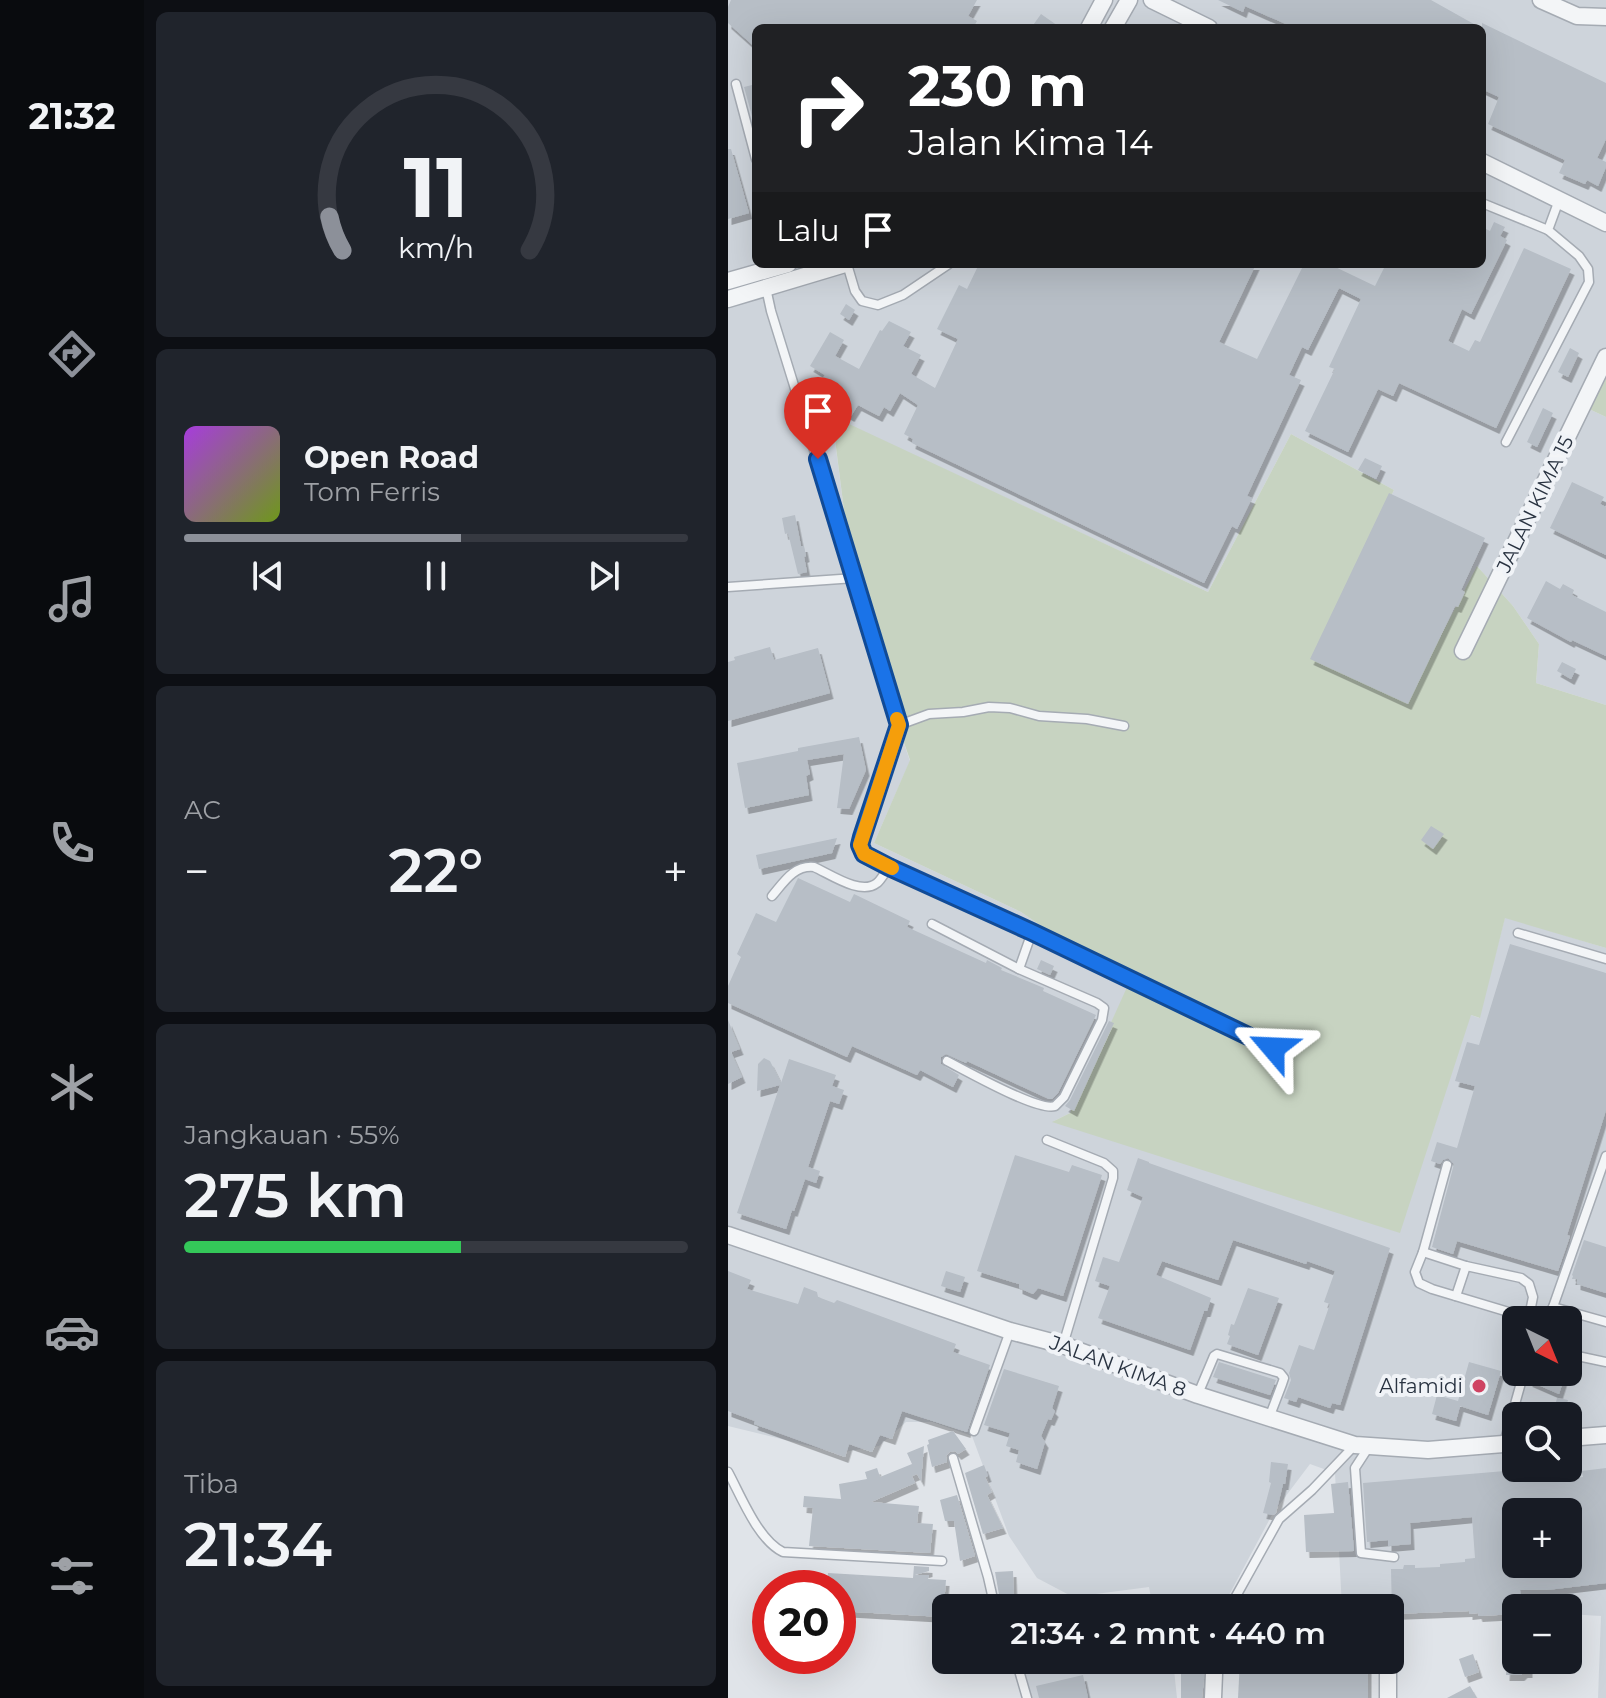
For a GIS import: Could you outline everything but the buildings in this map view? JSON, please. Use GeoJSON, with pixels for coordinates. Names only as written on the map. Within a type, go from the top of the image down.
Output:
{"type":"FeatureCollection","features":[{"type":"Feature","properties":{"kind":"street"},"geometry":{"type":"LineString","coordinates":[[1091,24],[1104,0]]}},
{"type":"Feature","properties":{"kind":"street"},"geometry":{"type":"LineString","coordinates":[[1115,24],[1129,0]]}},
{"type":"Feature","properties":{"kind":"street"},"geometry":{"type":"LineString","coordinates":[[1152,0],[1201,24]]}},
{"type":"Feature","properties":{"kind":"street"},"geometry":{"type":"LineString","coordinates":[[1541,0],[1577,16],[1606,17]]}},
{"type":"Feature","properties":{"kind":"street"},"geometry":{"type":"LineString","coordinates":[[1486,164],[1606,223]]}},
{"type":"Feature","properties":{"kind":"street"},"geometry":{"type":"LineString","coordinates":[[728,281],[786,269]]}},
{"type":"Feature","properties":{"kind":"street"},"geometry":{"type":"LineString","coordinates":[[728,299],[766,288],[786,269]]}},
{"type":"Feature","properties":{"kind":"street","name":"JALAN KIMA 15"},"geometry":{"type":"LineString","coordinates":[[1463,651],[1606,357]]}},
{"type":"Feature","properties":{"kind":"street","name":"JALAN KIMA 8"},"geometry":{"type":"LineString","coordinates":[[728,1235],[1010,1331],[1063,1345],[1198,1395],[1362,1446],[1428,1450],[1502,1445]]}},
{"type":"Feature","properties":{"kind":"street"},"geometry":{"type":"LineString","coordinates":[[1582,1437],[1606,1435]]}},
{"type":"Feature","properties":{"kind":"street"},"geometry":{"type":"LineString","coordinates":[[1213,1698],[1214,1674]]}},
{"type":"Feature","properties":{"kind":"street"},"geometry":{"type":"LineString","coordinates":[[1388,1674],[1388,1698]]}},
{"type":"Feature","properties":{"kind":"lane"},"geometry":{"type":"LineString","coordinates":[[736,84],[752,144]]}},
{"type":"Feature","properties":{"kind":"lane"},"geometry":{"type":"LineString","coordinates":[[1548,230],[1559,200]]}},
{"type":"Feature","properties":{"kind":"lane"},"geometry":{"type":"LineString","coordinates":[[1486,205],[1548,230],[1579,256],[1588,269],[1589,282],[1506,442]]}},
{"type":"Feature","properties":{"kind":"lane"},"geometry":{"type":"LineString","coordinates":[[847,268],[862,301],[878,305],[903,295],[943,268]]}},
{"type":"Feature","properties":{"kind":"lane"},"geometry":{"type":"LineString","coordinates":[[766,288],[899,725],[860,845],[864,854],[1273,1048]]}},
{"type":"Feature","properties":{"kind":"lane"},"geometry":{"type":"LineString","coordinates":[[728,587],[855,578]]}},
{"type":"Feature","properties":{"kind":"lane"},"geometry":{"type":"LineString","coordinates":[[899,725],[929,714],[989,707],[1124,726]]}},
{"type":"Feature","properties":{"kind":"lane"},"geometry":{"type":"LineString","coordinates":[[772,896],[791,873],[807,866],[859,888],[878,883],[889,867]]}},
{"type":"Feature","properties":{"kind":"lane"},"geometry":{"type":"LineString","coordinates":[[932,924],[1104,1008],[1102,1020],[1064,1097],[1055,1106],[1004,1091],[947,1061]]}},
{"type":"Feature","properties":{"kind":"lane"},"geometry":{"type":"LineString","coordinates":[[1019,969],[1032,932]]}},
{"type":"Feature","properties":{"kind":"lane"},"geometry":{"type":"LineString","coordinates":[[1518,933],[1606,959]]}},
{"type":"Feature","properties":{"kind":"lane"},"geometry":{"type":"LineString","coordinates":[[1047,1140],[1104,1163],[1113,1171],[1063,1345]]}},
{"type":"Feature","properties":{"kind":"lane"},"geometry":{"type":"LineString","coordinates":[[1553,1306],[1606,1156]]}},
{"type":"Feature","properties":{"kind":"lane"},"geometry":{"type":"LineString","coordinates":[[1447,1165],[1415,1272],[1419,1283],[1502,1309]]}},
{"type":"Feature","properties":{"kind":"lane"},"geometry":{"type":"LineString","coordinates":[[1423,1252],[1466,1266],[1521,1278],[1529,1284],[1533,1306]]}},
{"type":"Feature","properties":{"kind":"lane"},"geometry":{"type":"LineString","coordinates":[[1456,1296],[1466,1266]]}},
{"type":"Feature","properties":{"kind":"lane"},"geometry":{"type":"LineString","coordinates":[[1582,1315],[1606,1322]]}},
{"type":"Feature","properties":{"kind":"lane"},"geometry":{"type":"LineString","coordinates":[[974,1431],[1010,1331]]}},
{"type":"Feature","properties":{"kind":"lane"},"geometry":{"type":"LineString","coordinates":[[1198,1395],[1217,1354],[1250,1363],[1280,1373],[1284,1378],[1269,1418]]}},
{"type":"Feature","properties":{"kind":"lane"},"geometry":{"type":"LineString","coordinates":[[1582,1357],[1606,1362]]}},
{"type":"Feature","properties":{"kind":"lane"},"geometry":{"type":"LineString","coordinates":[[1362,1446],[1355,1468],[1361,1553],[1394,1557]]}},
{"type":"Feature","properties":{"kind":"lane"},"geometry":{"type":"LineString","coordinates":[[1237,1594],[1279,1519],[1362,1446]]}},
{"type":"Feature","properties":{"kind":"lane"},"geometry":{"type":"LineString","coordinates":[[953,1458],[992,1594]]}},
{"type":"Feature","properties":{"kind":"lane"},"geometry":{"type":"LineString","coordinates":[[728,1472],[759,1529],[770,1544],[783,1552],[942,1561]]}},
{"type":"Feature","properties":{"kind":"lane"},"geometry":{"type":"LineString","coordinates":[[1020,1674],[1027,1698]]}},
{"type":"Feature","properties":{"kind":"shaded area"},"geometry":{"type":"Polygon","coordinates":[[[728,0],[1606,0],[1606,378],[1589,409],[1606,417],[1606,705],[1536,683],[1539,644],[1513,606],[1477,566],[1408,699],[1314,650],[1394,490],[1291,434],[1208,592],[832,417],[856,604],[910,761],[874,843],[1021,912],[1129,985],[1070,1113],[1054,1121],[1471,1015],[1479,1018],[1505,917],[1606,948],[1606,1698],[1598,1698],[1601,1616],[1582,1615],[1582,1594],[1502,1594],[1502,1611],[1404,1611],[1404,1594],[1341,1594],[1335,1473],[1310,1464],[1273,1513],[1230,1594],[1150,1594],[1149,1587],[1096,1594],[1067,1594],[1037,1578],[1009,1536],[972,1436],[932,1422],[906,1422],[879,1446],[838,1453],[728,1426],[728,0]]]}},
{"type":"Feature","properties":{"kind":"shaded area"},"geometry":{"type":"Polygon","coordinates":[[[1026,1674],[1174,1674],[1177,1698],[1032,1698],[1026,1674]]]}},
{"type":"Feature","properties":{"kind":"green space"},"geometry":{"type":"Polygon","coordinates":[[[1606,378],[1606,417],[1589,409],[1606,378]]]}},
{"type":"Feature","properties":{"kind":"green space"},"geometry":{"type":"Polygon","coordinates":[[[832,416],[1208,592],[1291,434],[1394,490],[1315,650],[1408,699],[1477,566],[1513,606],[1539,644],[1536,683],[1606,705],[1606,948],[1505,918],[1480,1018],[1471,1015],[1400,1233],[1052,1122],[1070,1113],[1128,985],[1021,912],[874,843],[910,760],[856,604],[832,416]]]}},
{"type":"Feature","properties":{"kind":"slow traffic"},"geometry":{"type":"LineString","coordinates":[[892,868],[864,854],[860,845],[899,725],[897,719]]}},
{"type":"Feature","properties":{"kind":"place","name":"Alfamidi"},"geometry":{"type":"Point","coordinates":[1479,1386]}},
{"type":"Feature","properties":{"kind":"route"},"geometry":{"type":"LineString","coordinates":[[818,459],[899,725],[862,837],[860,845],[864,854],[1273,1048]]}}]}
